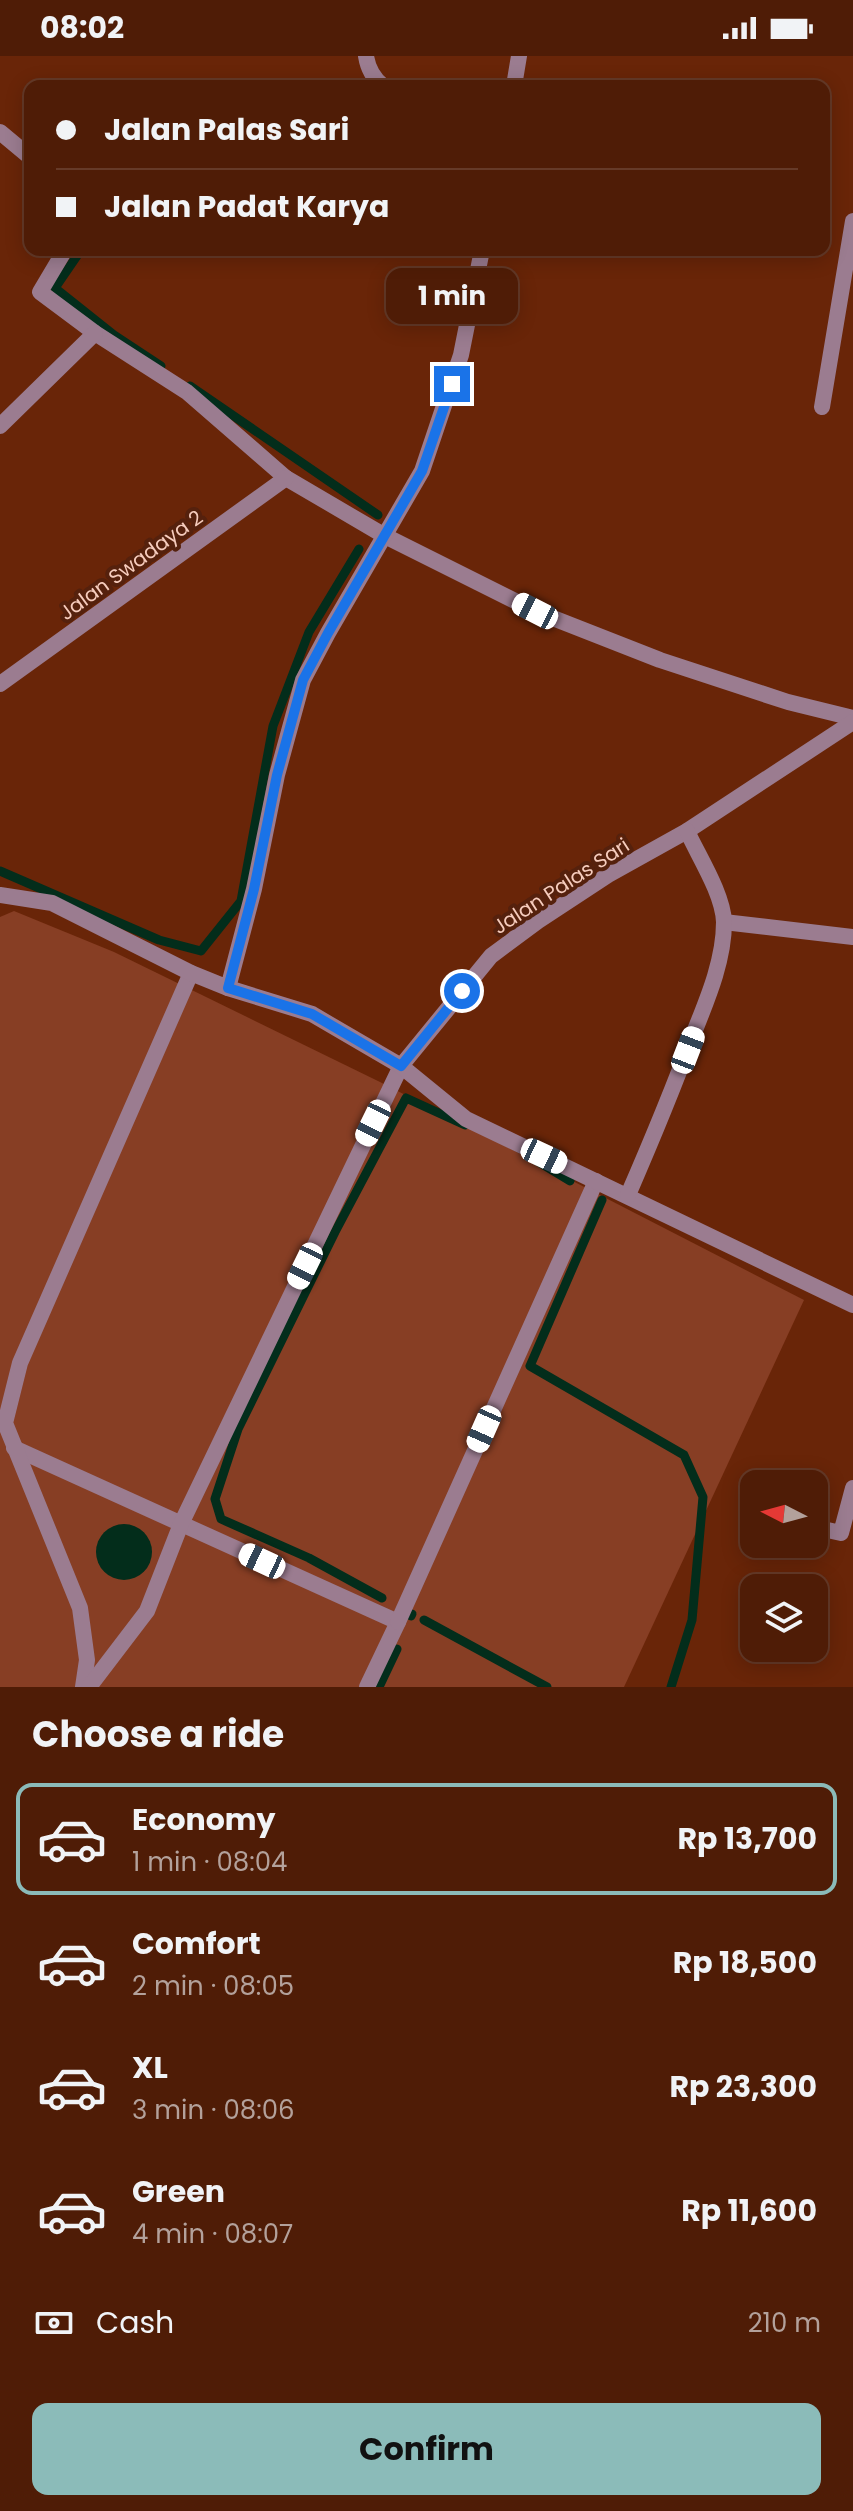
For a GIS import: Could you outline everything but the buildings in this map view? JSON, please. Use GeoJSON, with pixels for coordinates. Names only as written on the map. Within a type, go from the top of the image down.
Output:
{"type":"FeatureCollection","features":[{"type":"Feature","properties":{"kind":"street"},"geometry":{"type":"LineString","coordinates":[[366,56],[367,66],[375,80]]}},
{"type":"Feature","properties":{"kind":"street"},"geometry":{"type":"LineString","coordinates":[[515,80],[519,56]]}},
{"type":"Feature","properties":{"kind":"street"},"geometry":{"type":"LineString","coordinates":[[0,132],[24,152]]}},
{"type":"Feature","properties":{"kind":"street"},"geometry":{"type":"LineString","coordinates":[[822,407],[853,221]]}},
{"type":"Feature","properties":{"kind":"street"},"geometry":{"type":"LineString","coordinates":[[61,256],[40,292],[95,333],[187,392],[286,478],[385,536],[535,611],[660,660],[853,720]]}},
{"type":"Feature","properties":{"kind":"street"},"geometry":{"type":"LineString","coordinates":[[228,988],[254,889],[277,775],[303,680],[422,471],[461,355],[481,256]]}},
{"type":"Feature","properties":{"kind":"street"},"geometry":{"type":"LineString","coordinates":[[0,426],[95,333]]}},
{"type":"Feature","properties":{"kind":"street","name":"Jalan Swadaya 2"},"geometry":{"type":"LineString","coordinates":[[0,684],[286,478]]}},
{"type":"Feature","properties":{"kind":"street","name":"Jalan Palas Sari"},"geometry":{"type":"LineString","coordinates":[[86,1687],[147,1611],[181,1524],[401,1066],[491,956],[608,875],[687,831],[853,720]]}},
{"type":"Feature","properties":{"kind":"street"},"geometry":{"type":"LineString","coordinates":[[628,1195],[708,997],[721,951],[724,922],[721,903],[687,831]]}},
{"type":"Feature","properties":{"kind":"street"},"geometry":{"type":"LineString","coordinates":[[0,895],[52,903],[191,973],[312,1014],[401,1066],[466,1119],[853,1305]]}},
{"type":"Feature","properties":{"kind":"street"},"geometry":{"type":"LineString","coordinates":[[724,922],[853,937]]}},
{"type":"Feature","properties":{"kind":"street"},"geometry":{"type":"LineString","coordinates":[[86,1687],[87,1660],[80,1608],[3,1423],[20,1363],[191,973]]}},
{"type":"Feature","properties":{"kind":"street"},"geometry":{"type":"LineString","coordinates":[[367,1687],[596,1181]]}},
{"type":"Feature","properties":{"kind":"street"},"geometry":{"type":"LineString","coordinates":[[14,1448],[398,1622]]}},
{"type":"Feature","properties":{"kind":"street"},"geometry":{"type":"LineString","coordinates":[[828,1530],[841,1533],[853,1488]]}},
{"type":"Feature","properties":{"kind":"shaded area"},"geometry":{"type":"Polygon","coordinates":[[[14,911],[114,952],[380,1082],[804,1300],[624,1687],[0,1687],[0,917],[14,911]]]}},
{"type":"Feature","properties":{"kind":"shaded area"},"geometry":{"type":"Polygon","coordinates":[[[124,1524],[144,1532],[152,1552],[144,1572],[124,1580],[104,1572],[96,1552],[104,1532],[124,1524]]]}},
{"type":"Feature","properties":{"kind":"waterway"},"geometry":{"type":"LineString","coordinates":[[77,256],[55,288],[114,335],[161,366]]}},
{"type":"Feature","properties":{"kind":"waterway"},"geometry":{"type":"LineString","coordinates":[[190,386],[378,515]]}},
{"type":"Feature","properties":{"kind":"waterway"},"geometry":{"type":"LineString","coordinates":[[0,871],[159,940],[201,951],[241,901],[273,726],[309,632],[359,549]]}},
{"type":"Feature","properties":{"kind":"waterway"},"geometry":{"type":"LineString","coordinates":[[382,1598],[309,1558],[221,1519],[215,1499],[238,1429],[335,1232],[406,1098],[465,1125]]}},
{"type":"Feature","properties":{"kind":"waterway"},"geometry":{"type":"LineString","coordinates":[[532,1158],[570,1181]]}},
{"type":"Feature","properties":{"kind":"waterway"},"geometry":{"type":"LineString","coordinates":[[602,1200],[530,1366],[684,1455],[703,1497],[692,1620],[671,1687]]}},
{"type":"Feature","properties":{"kind":"waterway"},"geometry":{"type":"LineString","coordinates":[[424,1620],[547,1687]]}},
{"type":"Feature","properties":{"kind":"waterway"},"geometry":{"type":"LineString","coordinates":[[379,1687],[397,1649]]}},
{"type":"Feature","properties":{"kind":"route"},"geometry":{"type":"LineString","coordinates":[[452,384],[422,471],[303,680],[277,775],[254,889],[228,988],[312,1014],[401,1066],[462,991]]}}]}
